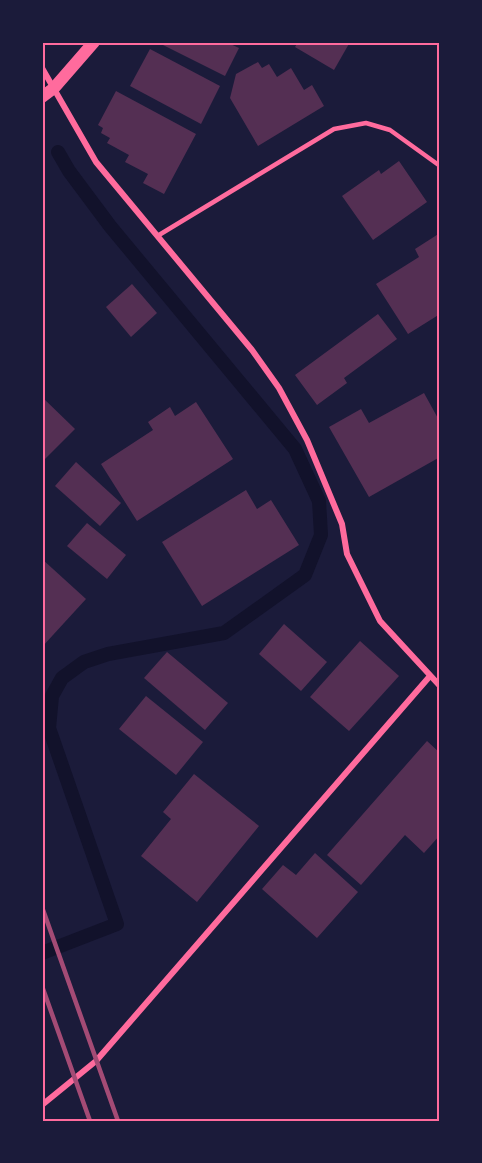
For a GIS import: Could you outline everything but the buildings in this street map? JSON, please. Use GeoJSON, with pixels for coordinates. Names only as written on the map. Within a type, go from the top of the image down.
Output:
{"type":"FeatureCollection","features":[{"type":"Feature","properties":{"kind":"main road"},"geometry":{"type":"LineString","coordinates":[[42,97],[54,88],[94,42]]}},
{"type":"Feature","properties":{"kind":"street"},"geometry":{"type":"LineString","coordinates":[[42,68],[96,162],[252,350],[279,388],[307,440],[342,524],[347,554],[380,621],[440,686]]}},
{"type":"Feature","properties":{"kind":"street"},"geometry":{"type":"LineString","coordinates":[[42,1105],[96,1061],[430,676]]}},
{"type":"Feature","properties":{"kind":"lane"},"geometry":{"type":"LineString","coordinates":[[159,236],[334,129],[366,123],[390,130],[440,166]]}},
{"type":"Feature","properties":{"kind":"waterway"},"geometry":{"type":"LineString","coordinates":[[42,953],[117,924],[49,728],[52,696],[62,678],[84,662],[108,654],[224,633],[305,575],[321,535],[319,501],[295,449],[110,226],[69,171],[58,152]]}},
{"type":"Feature","properties":{"kind":"railway"},"geometry":{"type":"LineString","coordinates":[[42,907],[118,1121]]}},
{"type":"Feature","properties":{"kind":"railway"},"geometry":{"type":"LineString","coordinates":[[42,986],[90,1121]]}}]}
